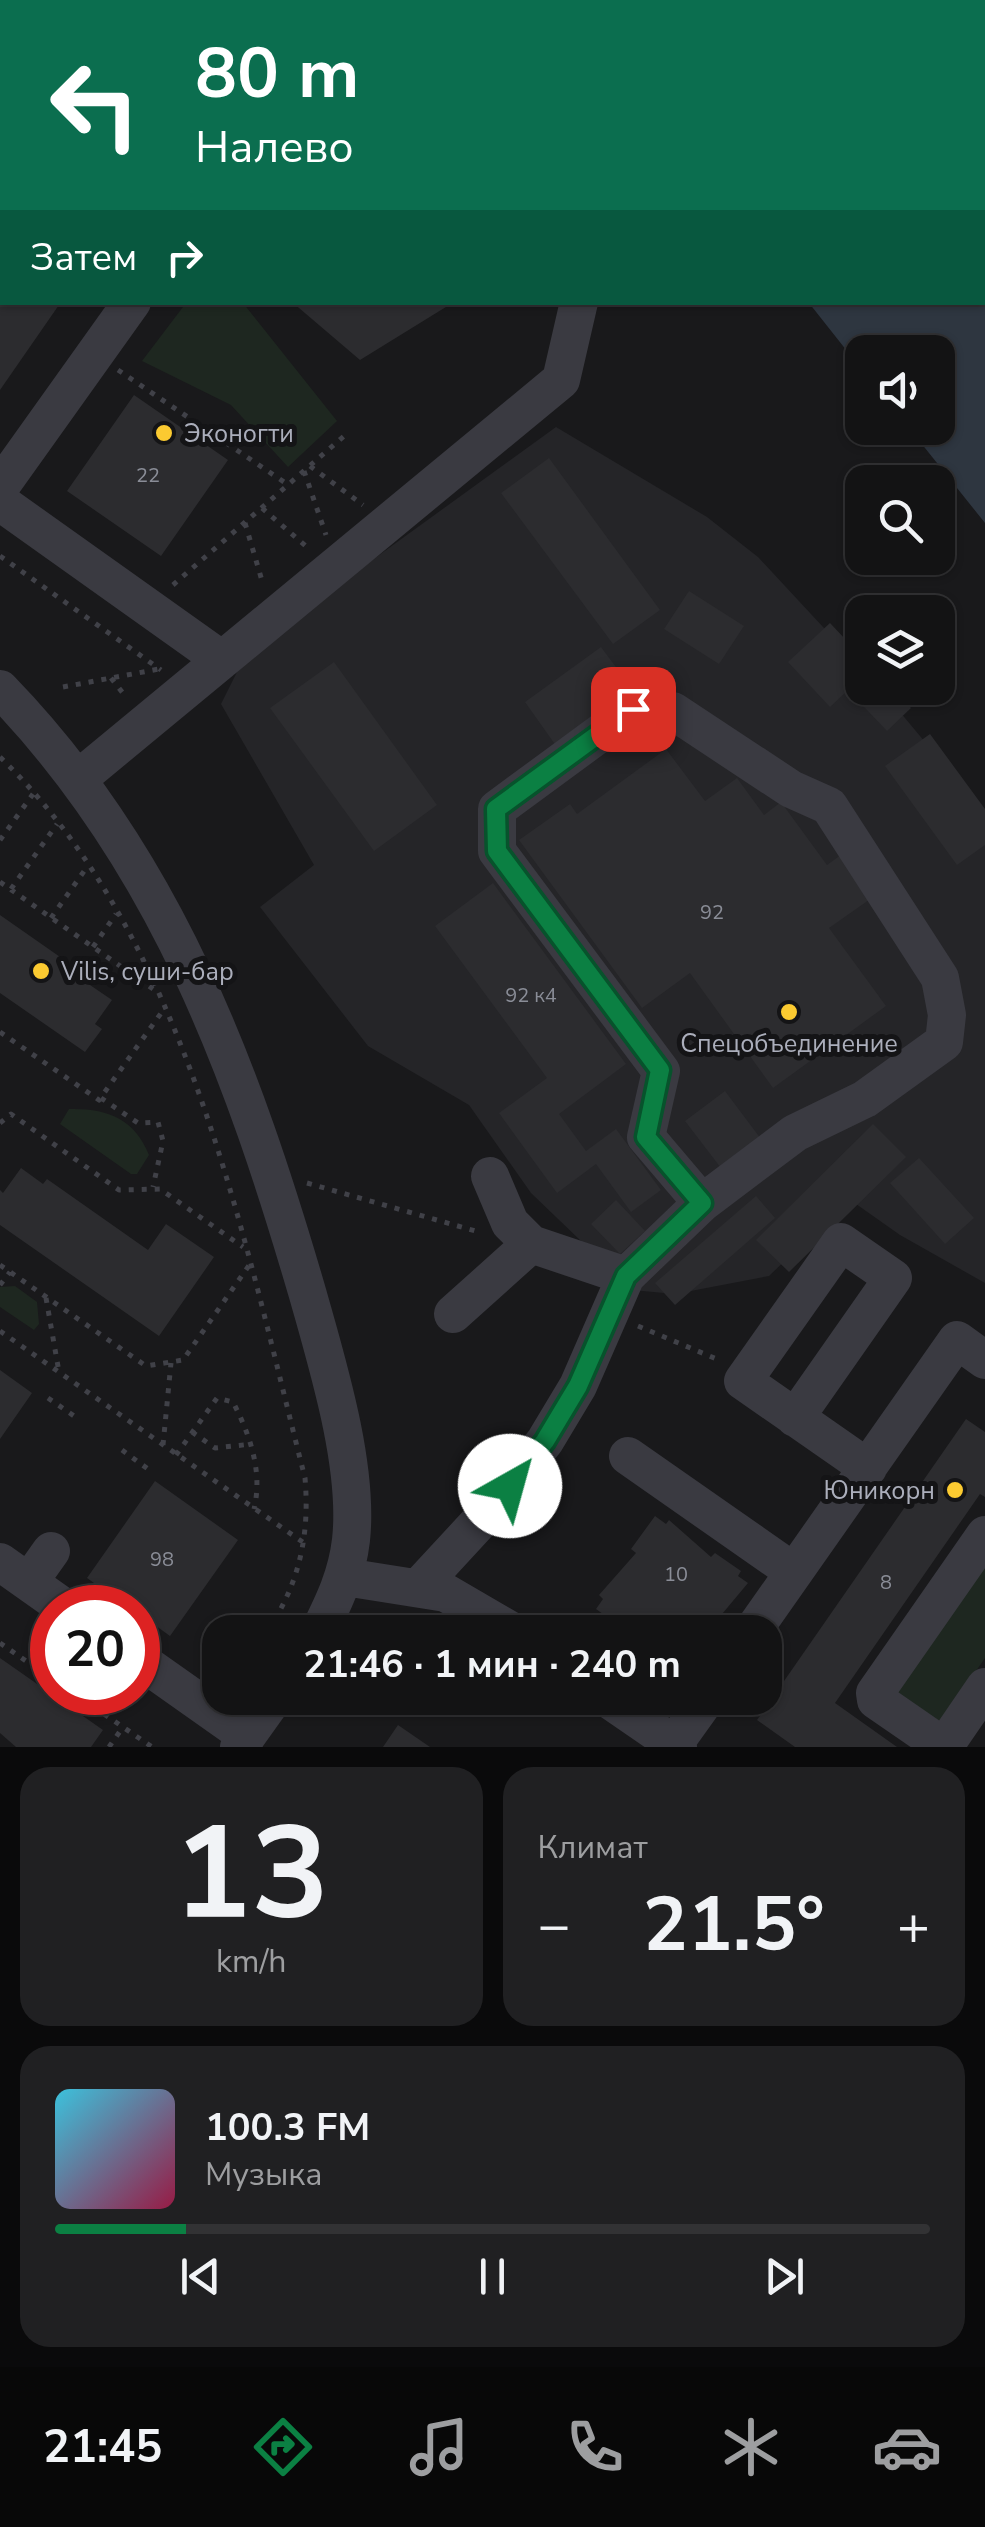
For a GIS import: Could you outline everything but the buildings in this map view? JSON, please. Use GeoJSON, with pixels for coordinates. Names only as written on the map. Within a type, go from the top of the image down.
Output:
{"type":"FeatureCollection","features":[{"type":"Feature","properties":{"kind":"street"},"geometry":{"type":"LineString","coordinates":[[0,487],[130,305]]}},
{"type":"Feature","properties":{"kind":"street"},"geometry":{"type":"LineString","coordinates":[[78,780],[561,380],[579,305]]}},
{"type":"Feature","properties":{"kind":"street"},"geometry":{"type":"LineString","coordinates":[[0,502],[222,660]]}},
{"type":"Feature","properties":{"kind":"street"},"geometry":{"type":"LineString","coordinates":[[0,689],[78,780],[159,906],[252,1108],[319,1334],[336,1412],[351,1536],[345,1578],[327,1615]]}},
{"type":"Feature","properties":{"kind":"street"},"geometry":{"type":"LineString","coordinates":[[419,1587],[492,1508],[545,1441],[578,1386],[619,1293],[702,1203],[795,1134],[865,1099],[944,1042],[947,1015],[940,978],[829,806],[791,789],[672,712],[633,709],[496,809],[497,851],[660,1070],[646,1137],[702,1203]]}},
{"type":"Feature","properties":{"kind":"street"},"geometry":{"type":"LineString","coordinates":[[490,1176],[510,1223],[531,1244],[619,1293]]}},
{"type":"Feature","properties":{"kind":"street"},"geometry":{"type":"LineString","coordinates":[[796,1418],[894,1278],[841,1242],[743,1382],[868,1468]]}},
{"type":"Feature","properties":{"kind":"street"},"geometry":{"type":"LineString","coordinates":[[452,1314],[531,1244]]}},
{"type":"Feature","properties":{"kind":"street"},"geometry":{"type":"LineString","coordinates":[[764,1615],[957,1340],[985,1360]]}},
{"type":"Feature","properties":{"kind":"street"},"geometry":{"type":"LineString","coordinates":[[628,1456],[794,1572]]}},
{"type":"Feature","properties":{"kind":"street"},"geometry":{"type":"LineString","coordinates":[[985,1535],[874,1697],[944,1747],[985,1687]]}},
{"type":"Feature","properties":{"kind":"street"},"geometry":{"type":"LineString","coordinates":[[15,1572],[51,1551]]}},
{"type":"Feature","properties":{"kind":"street"},"geometry":{"type":"LineString","coordinates":[[345,1578],[419,1587],[473,1604],[489,1615]]}},
{"type":"Feature","properties":{"kind":"street"},"geometry":{"type":"LineString","coordinates":[[160,1676],[243,1741],[262,1715]]}},
{"type":"Feature","properties":{"kind":"street"},"geometry":{"type":"LineString","coordinates":[[631,1715],[676,1746],[696,1715]]}},
{"type":"Feature","properties":{"kind":"path"},"geometry":{"type":"LineString","coordinates":[[95,354],[288,484]]}},
{"type":"Feature","properties":{"kind":"path"},"geometry":{"type":"LineString","coordinates":[[148,607],[344,436]]}},
{"type":"Feature","properties":{"kind":"path"},"geometry":{"type":"LineString","coordinates":[[307,468],[374,513]]}},
{"type":"Feature","properties":{"kind":"path"},"geometry":{"type":"LineString","coordinates":[[307,468],[330,547]]}},
{"type":"Feature","properties":{"kind":"path"},"geometry":{"type":"LineString","coordinates":[[262,508],[318,556]]}},
{"type":"Feature","properties":{"kind":"path"},"geometry":{"type":"LineString","coordinates":[[245,522],[267,597]]}},
{"type":"Feature","properties":{"kind":"path"},"geometry":{"type":"LineString","coordinates":[[0,556],[166,676]]}},
{"type":"Feature","properties":{"kind":"path"},"geometry":{"type":"LineString","coordinates":[[62,687],[159,669]]}},
{"type":"Feature","properties":{"kind":"path"},"geometry":{"type":"LineString","coordinates":[[110,678],[130,704]]}},
{"type":"Feature","properties":{"kind":"path"},"geometry":{"type":"LineString","coordinates":[[0,757],[57,824],[116,914],[164,1009],[216,1144],[305,1478],[308,1518],[304,1544],[289,1598],[278,1615]]}},
{"type":"Feature","properties":{"kind":"path"},"geometry":{"type":"LineString","coordinates":[[0,840],[33,794]]}},
{"type":"Feature","properties":{"kind":"path"},"geometry":{"type":"LineString","coordinates":[[11,890],[57,824]]}},
{"type":"Feature","properties":{"kind":"path"},"geometry":{"type":"LineString","coordinates":[[51,918],[87,866]]}},
{"type":"Feature","properties":{"kind":"path"},"geometry":{"type":"LineString","coordinates":[[0,882],[155,990]]}},
{"type":"Feature","properties":{"kind":"path"},"geometry":{"type":"LineString","coordinates":[[93,947],[116,914]]}},
{"type":"Feature","properties":{"kind":"path"},"geometry":{"type":"LineString","coordinates":[[101,1098],[164,1009]]}},
{"type":"Feature","properties":{"kind":"path"},"geometry":{"type":"LineString","coordinates":[[0,1032],[94,1098],[101,1098],[138,1123],[158,1122],[163,1141],[153,1187]]}},
{"type":"Feature","properties":{"kind":"path"},"geometry":{"type":"LineString","coordinates":[[0,1124],[11,1114],[122,1192],[153,1187],[246,1248]]}},
{"type":"Feature","properties":{"kind":"path"},"geometry":{"type":"LineString","coordinates":[[297,1180],[531,1244]]}},
{"type":"Feature","properties":{"kind":"path"},"geometry":{"type":"LineString","coordinates":[[0,1265],[142,1364],[183,1360],[250,1264]]}},
{"type":"Feature","properties":{"kind":"path"},"geometry":{"type":"LineString","coordinates":[[0,1285],[10,1272]]}},
{"type":"Feature","properties":{"kind":"path"},"geometry":{"type":"LineString","coordinates":[[619,1293],[658,1337],[691,1344],[725,1363],[743,1382]]}},
{"type":"Feature","properties":{"kind":"path"},"geometry":{"type":"LineString","coordinates":[[46,1298],[59,1372]]}},
{"type":"Feature","properties":{"kind":"path"},"geometry":{"type":"LineString","coordinates":[[0,1331],[304,1544]]}},
{"type":"Feature","properties":{"kind":"path"},"geometry":{"type":"LineString","coordinates":[[163,1446],[170,1363]]}},
{"type":"Feature","properties":{"kind":"path"},"geometry":{"type":"LineString","coordinates":[[176,1454],[217,1398],[222,1396],[235,1404],[252,1444],[259,1489],[254,1509]]}},
{"type":"Feature","properties":{"kind":"path"},"geometry":{"type":"LineString","coordinates":[[48,1398],[74,1416]]}},
{"type":"Feature","properties":{"kind":"path"},"geometry":{"type":"LineString","coordinates":[[192,1432],[215,1448],[252,1444]]}},
{"type":"Feature","properties":{"kind":"path"},"geometry":{"type":"LineString","coordinates":[[122,1450],[152,1472]]}},
{"type":"Feature","properties":{"kind":"path"},"geometry":{"type":"LineString","coordinates":[[0,1643],[30,1664]]}},
{"type":"Feature","properties":{"kind":"path"},"geometry":{"type":"LineString","coordinates":[[106,1715],[152,1747]]}},
{"type":"Feature","properties":{"kind":"path"},"geometry":{"type":"LineString","coordinates":[[109,1747],[123,1727]]}},
{"type":"Feature","properties":{"kind":"shaded area"},"geometry":{"type":"Polygon","coordinates":[[[184,305],[245,305],[337,421],[288,467],[231,405],[142,361],[184,305]]]}},
{"type":"Feature","properties":{"kind":"shaded area"},"geometry":{"type":"Polygon","coordinates":[[[811,305],[985,305],[985,523],[955,486],[955,465],[939,465],[923,445],[955,445],[955,335],[845,335],[845,349],[811,305]]]}},
{"type":"Feature","properties":{"kind":"shaded area"},"geometry":{"type":"Polygon","coordinates":[[[556,427],[707,517],[758,557],[845,651],[845,705],[894,705],[985,814],[985,1283],[900,1235],[849,1199],[769,1276],[675,1294],[632,1290],[531,1193],[469,1105],[368,1046],[260,907],[314,865],[221,704],[248,650],[556,427]]]}},
{"type":"Feature","properties":{"kind":"shaded area"},"geometry":{"type":"Polygon","coordinates":[[[69,1109],[96,1111],[128,1124],[149,1155],[137,1174],[131,1174],[60,1124],[69,1109]]]}},
{"type":"Feature","properties":{"kind":"shaded area"},"geometry":{"type":"Polygon","coordinates":[[[15,1286],[37,1302],[39,1324],[34,1330],[0,1307],[0,1287],[15,1286]]]}},
{"type":"Feature","properties":{"kind":"shaded area"},"geometry":{"type":"Polygon","coordinates":[[[985,1562],[985,1658],[939,1724],[894,1693],[985,1562]]]}},
{"type":"Feature","properties":{"kind":"place","name":"Эконогти"},"geometry":{"type":"Point","coordinates":[164,433]}},
{"type":"Feature","properties":{"kind":"place","name":"Vilis, суши-бар"},"geometry":{"type":"Point","coordinates":[41,971]}},
{"type":"Feature","properties":{"kind":"place","name":"Спецобъединение"},"geometry":{"type":"Point","coordinates":[789,1012]}},
{"type":"Feature","properties":{"kind":"place","name":"Юникорн"},"geometry":{"type":"Point","coordinates":[955,1490]}},
{"type":"Feature","properties":{"kind":"route"},"geometry":{"type":"LineString","coordinates":[[510,1486],[545,1441],[578,1386],[626,1276],[702,1203],[646,1137],[660,1070],[497,851],[496,809],[633,709]]}}]}
